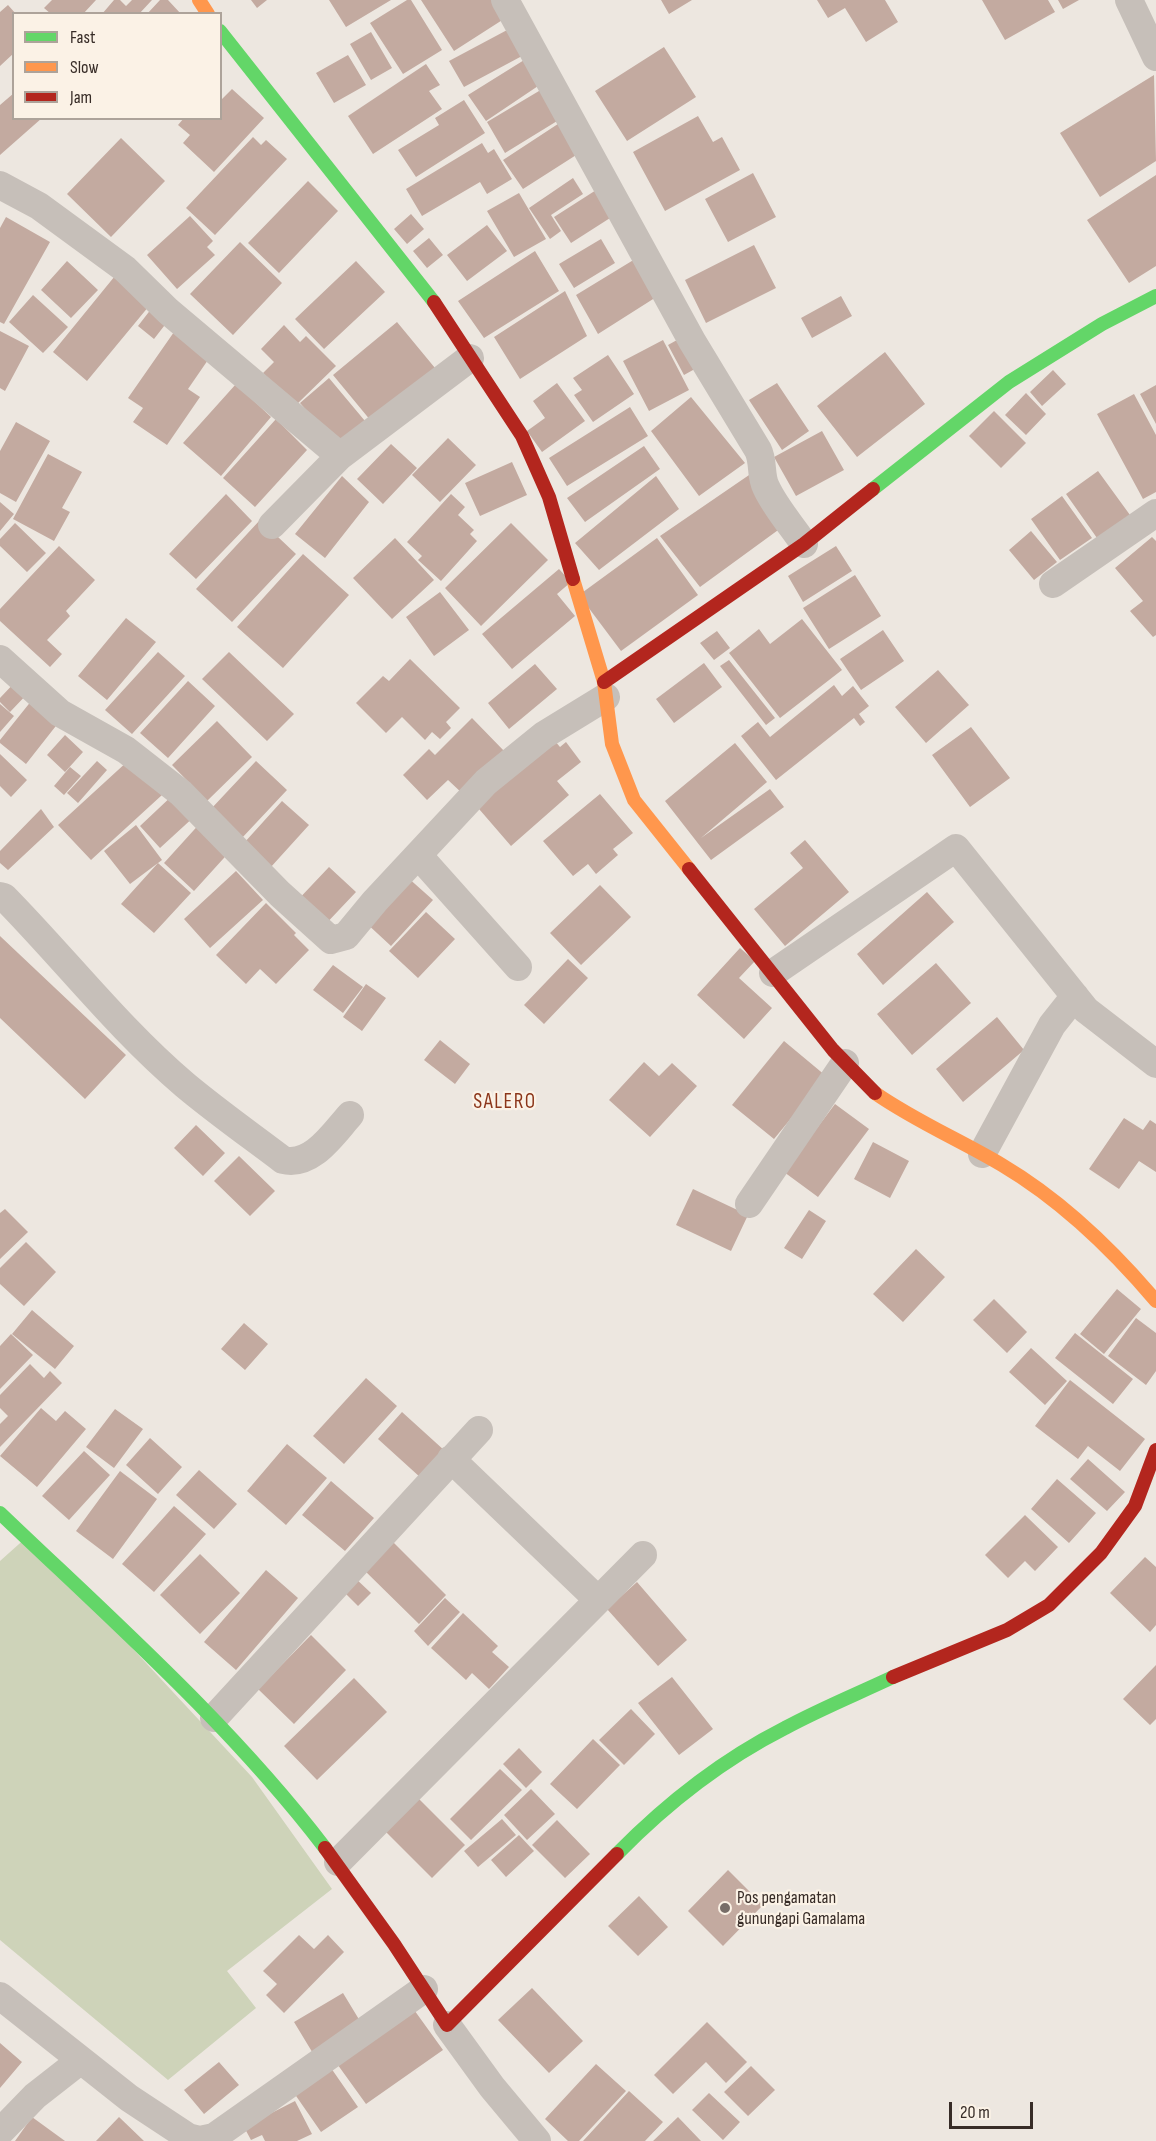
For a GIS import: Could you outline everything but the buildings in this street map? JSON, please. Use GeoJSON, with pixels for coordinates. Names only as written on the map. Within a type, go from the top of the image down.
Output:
{"type":"FeatureCollection","features":[{"type":"Feature","properties":{"kind":"street"},"geometry":{"type":"LineString","coordinates":[[505,0],[692,341],[758,450],[762,458],[761,470],[766,487],[804,544]]}},
{"type":"Feature","properties":{"kind":"street"},"geometry":{"type":"LineString","coordinates":[[1130,0],[1156,57]]}},
{"type":"Feature","properties":{"kind":"street"},"geometry":{"type":"LineString","coordinates":[[222,34],[421,284],[522,435],[549,497],[605,690],[612,744],[634,800],[845,1063],[869,1088],[904,1113],[1022,1178],[1117,1256],[1156,1301]]}},
{"type":"Feature","properties":{"kind":"street"},"geometry":{"type":"LineString","coordinates":[[3,196],[39,206],[125,268],[168,311],[340,456]]}},
{"type":"Feature","properties":{"kind":"street"},"geometry":{"type":"LineString","coordinates":[[0,659],[60,713],[126,750],[181,794],[287,901],[331,940],[346,936],[486,782],[544,735],[804,544],[1009,382],[1102,324],[1156,296]]}},
{"type":"Feature","properties":{"kind":"street"},"geometry":{"type":"LineString","coordinates":[[272,525],[340,456],[470,358]]}},
{"type":"Feature","properties":{"kind":"street"},"geometry":{"type":"LineString","coordinates":[[1053,584],[1156,513]]}},
{"type":"Feature","properties":{"kind":"street"},"geometry":{"type":"LineString","coordinates":[[773,973],[956,848],[1086,1010],[1156,1064]]}},
{"type":"Feature","properties":{"kind":"street"},"geometry":{"type":"LineString","coordinates":[[418,855],[518,967]]}},
{"type":"Feature","properties":{"kind":"street"},"geometry":{"type":"LineString","coordinates":[[0,896],[4,897],[40,933],[96,998],[184,1084],[283,1160],[294,1163],[314,1154],[350,1115]]}},
{"type":"Feature","properties":{"kind":"street"},"geometry":{"type":"LineString","coordinates":[[982,1154],[1052,1025],[1075,996]]}},
{"type":"Feature","properties":{"kind":"street"},"geometry":{"type":"LineString","coordinates":[[749,1204],[845,1063]]}},
{"type":"Feature","properties":{"kind":"street"},"geometry":{"type":"LineString","coordinates":[[214,1718],[479,1430]]}},
{"type":"Feature","properties":{"kind":"street"},"geometry":{"type":"LineString","coordinates":[[447,2025],[643,1827],[702,1779],[784,1728],[921,1664],[1007,1630],[1049,1605],[1101,1553],[1135,1506],[1156,1450]]}},
{"type":"Feature","properties":{"kind":"street"},"geometry":{"type":"LineString","coordinates":[[451,1459],[597,1599]]}},
{"type":"Feature","properties":{"kind":"street"},"geometry":{"type":"LineString","coordinates":[[0,1513],[214,1718],[338,1862],[447,2025],[492,2087],[537,2141]]}},
{"type":"Feature","properties":{"kind":"street"},"geometry":{"type":"LineString","coordinates":[[338,1862],[643,1555]]}},
{"type":"Feature","properties":{"kind":"street"},"geometry":{"type":"LineString","coordinates":[[0,1996],[179,2137],[200,2140],[214,2138],[424,1989]]}},
{"type":"Feature","properties":{"kind":"street"},"geometry":{"type":"LineString","coordinates":[[0,2132],[35,2096],[81,2060]]}},
{"type":"Feature","properties":{"kind":"green space"},"geometry":{"type":"Polygon","coordinates":[[[28,1536],[252,1777],[332,1889],[227,1971],[256,2008],[168,2080],[0,1940],[0,1561],[28,1536]]]}},
{"type":"Feature","properties":{"kind":"traffic: fast"},"geometry":{"type":"LineString","coordinates":[[222,34],[434,302]]}},
{"type":"Feature","properties":{"kind":"traffic: fast"},"geometry":{"type":"LineString","coordinates":[[873,489],[1009,382],[1102,324],[1156,296]]}},
{"type":"Feature","properties":{"kind":"traffic: fast"},"geometry":{"type":"LineString","coordinates":[[0,1513],[210,1716],[288,1802],[325,1848]]}},
{"type":"Feature","properties":{"kind":"traffic: fast"},"geometry":{"type":"LineString","coordinates":[[617,1854],[675,1801],[739,1754],[798,1721],[893,1677]]}},
{"type":"Feature","properties":{"kind":"traffic: slow"},"geometry":{"type":"LineString","coordinates":[[199,0],[207,12]]}},
{"type":"Feature","properties":{"kind":"traffic: slow"},"geometry":{"type":"LineString","coordinates":[[573,579],[604,682],[612,744],[634,800],[689,869]]}},
{"type":"Feature","properties":{"kind":"traffic: slow"},"geometry":{"type":"LineString","coordinates":[[875,1093],[906,1113],[1002,1165],[1045,1194],[1103,1244],[1156,1301]]}},
{"type":"Feature","properties":{"kind":"traffic: jam"},"geometry":{"type":"LineString","coordinates":[[434,302],[522,436],[549,497],[573,579]]}},
{"type":"Feature","properties":{"kind":"traffic: jam"},"geometry":{"type":"LineString","coordinates":[[604,682],[804,544],[873,489]]}},
{"type":"Feature","properties":{"kind":"traffic: jam"},"geometry":{"type":"LineString","coordinates":[[689,869],[833,1050],[875,1093]]}},
{"type":"Feature","properties":{"kind":"traffic: jam"},"geometry":{"type":"LineString","coordinates":[[893,1677],[1007,1630],[1049,1605],[1101,1553],[1135,1506],[1156,1450]]}},
{"type":"Feature","properties":{"kind":"traffic: jam"},"geometry":{"type":"LineString","coordinates":[[325,1848],[394,1944],[447,2025],[617,1854]]}},
{"type":"Feature","properties":{"kind":"place","name":"Pos pengamatan gunungapi Gamalama"},"geometry":{"type":"Point","coordinates":[725,1908]}},
{"type":"Feature","properties":{"kind":"district","name":"SALERO"},"geometry":{"type":"Point","coordinates":[505,1103]}}]}
